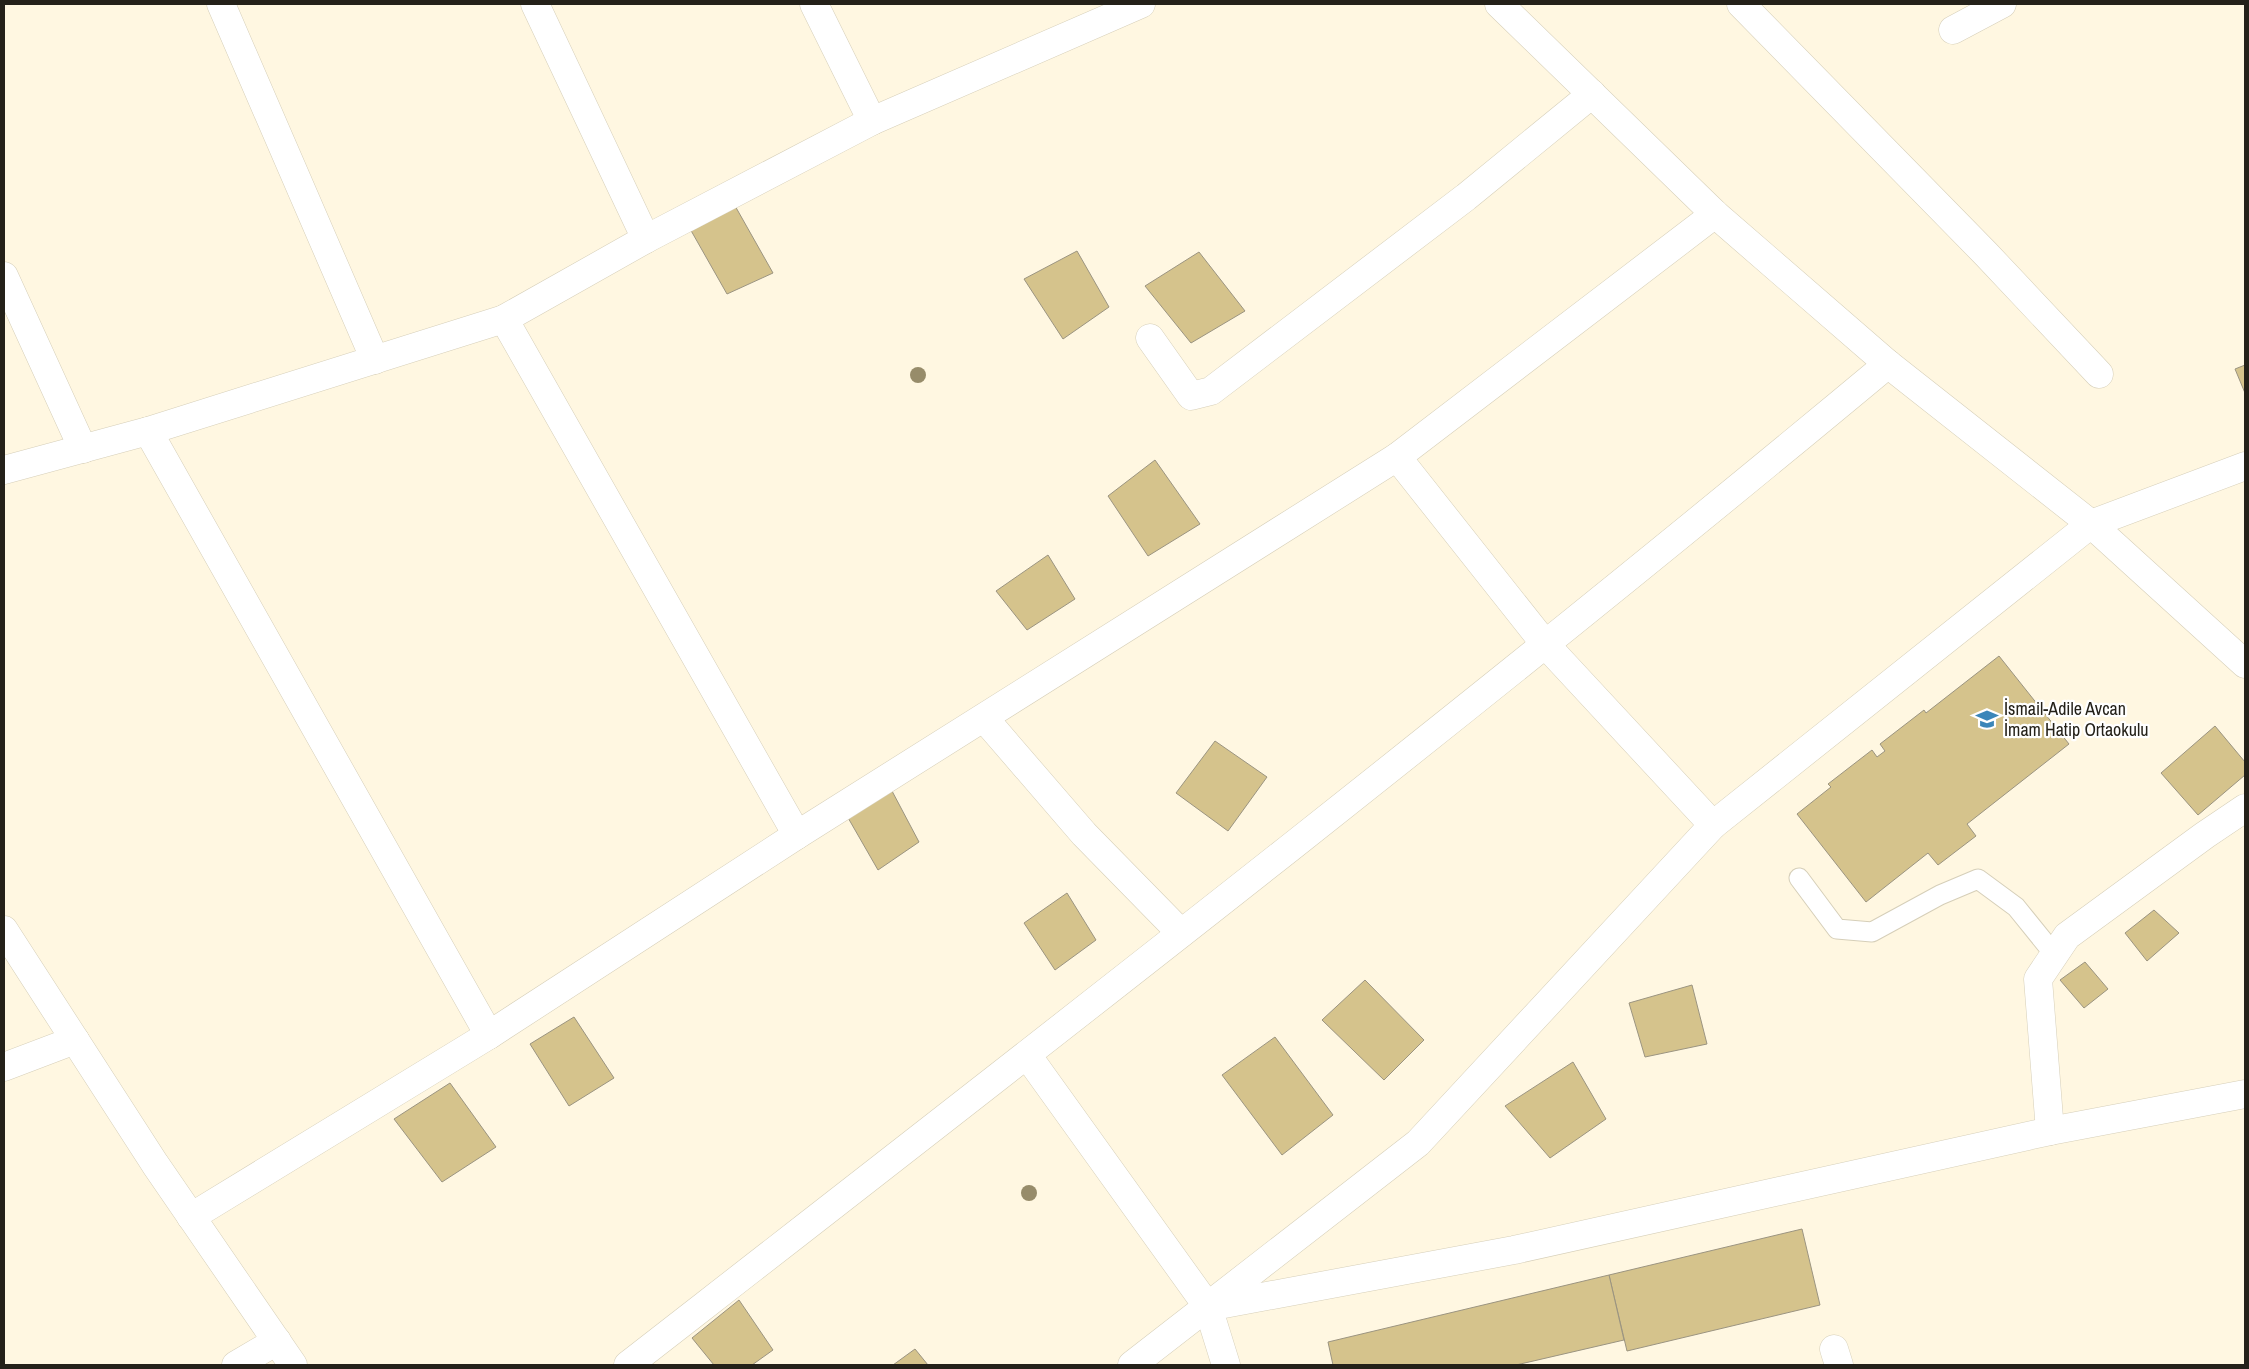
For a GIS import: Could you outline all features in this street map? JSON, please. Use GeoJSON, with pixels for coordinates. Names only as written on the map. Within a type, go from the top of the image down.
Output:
{"type":"FeatureCollection","features":[{"type":"Feature","properties":{"kind":"street"},"geometry":{"type":"LineString","coordinates":[[220,4],[375,360]]}},
{"type":"Feature","properties":{"kind":"street"},"geometry":{"type":"LineString","coordinates":[[534,4],[646,239]]}},
{"type":"Feature","properties":{"kind":"street"},"geometry":{"type":"LineString","coordinates":[[814,4],[872,120]]}},
{"type":"Feature","properties":{"kind":"street"},"geometry":{"type":"LineString","coordinates":[[4,470],[148,431],[504,319],[646,239],[872,120],[1141,4]]}},
{"type":"Feature","properties":{"kind":"street"},"geometry":{"type":"LineString","coordinates":[[1499,4],[1715,214],[1888,364],[2091,524],[2245,664]]}},
{"type":"Feature","properties":{"kind":"street"},"geometry":{"type":"LineString","coordinates":[[1741,4],[1986,254],[2099,374]]}},
{"type":"Feature","properties":{"kind":"street"},"geometry":{"type":"LineString","coordinates":[[1954,30],[2002,4]]}},
{"type":"Feature","properties":{"kind":"street"},"geometry":{"type":"LineString","coordinates":[[1150,338],[1191,396],[1211,391],[1466,198],[1592,94]]}},
{"type":"Feature","properties":{"kind":"street"},"geometry":{"type":"LineString","coordinates":[[191,1217],[489,1035],[797,835],[1397,458],[1715,214]]}},
{"type":"Feature","properties":{"kind":"street"},"geometry":{"type":"LineString","coordinates":[[4,276],[83,448]]}},
{"type":"Feature","properties":{"kind":"street"},"geometry":{"type":"LineString","coordinates":[[504,319],[797,835]]}},
{"type":"Feature","properties":{"kind":"street"},"geometry":{"type":"LineString","coordinates":[[628,1365],[1027,1055],[1545,644],[1717,506],[1888,364]]}},
{"type":"Feature","properties":{"kind":"street"},"geometry":{"type":"LineString","coordinates":[[148,431],[489,1035]]}},
{"type":"Feature","properties":{"kind":"street"},"geometry":{"type":"LineString","coordinates":[[1397,458],[1545,644],[1713,825]]}},
{"type":"Feature","properties":{"kind":"street"},"geometry":{"type":"LineString","coordinates":[[1132,1365],[1418,1143],[1713,825],[2091,524],[2245,466]]}},
{"type":"Feature","properties":{"kind":"street"},"geometry":{"type":"LineString","coordinates":[[984,718],[1084,834],[1181,933]]}},
{"type":"Feature","properties":{"kind":"street"},"geometry":{"type":"LineString","coordinates":[[2050,1131],[2038,979],[2067,936],[2245,808]]}},
{"type":"Feature","properties":{"kind":"street"},"geometry":{"type":"LineString","coordinates":[[4,930],[191,1217],[293,1365]]}},
{"type":"Feature","properties":{"kind":"street"},"geometry":{"type":"LineString","coordinates":[[4,1068],[75,1040]]}},
{"type":"Feature","properties":{"kind":"street"},"geometry":{"type":"LineString","coordinates":[[1027,1055],[1208,1307],[1226,1365]]}},
{"type":"Feature","properties":{"kind":"street"},"geometry":{"type":"LineString","coordinates":[[1208,1307],[1514,1250],[2050,1131],[2245,1094]]}},
{"type":"Feature","properties":{"kind":"street"},"geometry":{"type":"LineString","coordinates":[[236,1365],[276,1341]]}},
{"type":"Feature","properties":{"kind":"lane"},"geometry":{"type":"LineString","coordinates":[[1799,878],[1837,929],[1872,932],[1940,895],[1978,879],[2016,907],[2054,954]]}},
{"type":"Feature","properties":{"kind":"building"},"geometry":{"type":"Polygon","coordinates":[[[734,204],[773,273],[727,294],[689,227],[734,204]]]}},
{"type":"Feature","properties":{"kind":"building"},"geometry":{"type":"Polygon","coordinates":[[[1077,251],[1109,307],[1063,339],[1024,279],[1077,251]]]}},
{"type":"Feature","properties":{"kind":"building"},"geometry":{"type":"Polygon","coordinates":[[[1199,252],[1245,311],[1191,343],[1145,286],[1199,252]]]}},
{"type":"Feature","properties":{"kind":"building"},"geometry":{"type":"Polygon","coordinates":[[[2245,365],[2245,393],[2235,369],[2245,365]]]}},
{"type":"Feature","properties":{"kind":"building"},"geometry":{"type":"Polygon","coordinates":[[[1155,460],[1200,524],[1148,556],[1108,496],[1155,460]]]}},
{"type":"Feature","properties":{"kind":"building"},"geometry":{"type":"Polygon","coordinates":[[[1048,555],[1075,599],[1027,630],[996,591],[1048,555]]]}},
{"type":"Feature","properties":{"kind":"building"},"geometry":{"type":"Polygon","coordinates":[[[1999,656],[2069,744],[1967,824],[1976,836],[1938,865],[1928,853],[1866,902],[1797,814],[1831,787],[1828,784],[1872,750],[1877,757],[1885,751],[1880,744],[1924,710],[1926,713],[1999,656]]]}},
{"type":"Feature","properties":{"kind":"building"},"geometry":{"type":"Polygon","coordinates":[[[2215,726],[2245,762],[2245,775],[2198,815],[2161,773],[2215,726]]]}},
{"type":"Feature","properties":{"kind":"building"},"geometry":{"type":"Polygon","coordinates":[[[1215,741],[1267,777],[1228,831],[1176,793],[1215,741]]]}},
{"type":"Feature","properties":{"kind":"building"},"geometry":{"type":"Polygon","coordinates":[[[892,791],[919,842],[878,870],[847,816],[892,791]]]}},
{"type":"Feature","properties":{"kind":"building"},"geometry":{"type":"Polygon","coordinates":[[[1067,893],[1096,940],[1055,970],[1024,923],[1067,893]]]}},
{"type":"Feature","properties":{"kind":"building"},"geometry":{"type":"Polygon","coordinates":[[[2154,910],[2179,933],[2147,961],[2125,933],[2154,910]]]}},
{"type":"Feature","properties":{"kind":"building"},"geometry":{"type":"Polygon","coordinates":[[[2085,962],[2108,989],[2084,1008],[2060,980],[2085,962]]]}},
{"type":"Feature","properties":{"kind":"building"},"geometry":{"type":"Polygon","coordinates":[[[1365,980],[1424,1040],[1384,1080],[1322,1020],[1365,980]]]}},
{"type":"Feature","properties":{"kind":"building"},"geometry":{"type":"Polygon","coordinates":[[[1692,985],[1707,1044],[1645,1057],[1629,1003],[1692,985]]]}},
{"type":"Feature","properties":{"kind":"building"},"geometry":{"type":"Polygon","coordinates":[[[574,1017],[614,1078],[569,1106],[530,1044],[574,1017]]]}},
{"type":"Feature","properties":{"kind":"building"},"geometry":{"type":"Polygon","coordinates":[[[1275,1037],[1333,1115],[1282,1155],[1222,1075],[1275,1037]]]}},
{"type":"Feature","properties":{"kind":"building"},"geometry":{"type":"Polygon","coordinates":[[[1573,1062],[1606,1119],[1550,1158],[1505,1106],[1573,1062]]]}},
{"type":"Feature","properties":{"kind":"building"},"geometry":{"type":"Polygon","coordinates":[[[450,1083],[496,1147],[442,1182],[394,1119],[450,1083]]]}},
{"type":"Feature","properties":{"kind":"building"},"geometry":{"type":"Polygon","coordinates":[[[1802,1229],[1820,1305],[1627,1351],[1609,1275],[1802,1229]]]}},
{"type":"Feature","properties":{"kind":"building"},"geometry":{"type":"Polygon","coordinates":[[[1609,1275],[1624,1340],[1516,1365],[1333,1365],[1328,1342],[1609,1275]]]}},
{"type":"Feature","properties":{"kind":"building"},"geometry":{"type":"Polygon","coordinates":[[[739,1300],[773,1350],[752,1365],[714,1365],[692,1338],[739,1300]]]}},
{"type":"Feature","properties":{"kind":"building"},"geometry":{"type":"Polygon","coordinates":[[[915,1349],[928,1365],[893,1365],[915,1349]]]}},
{"type":"Feature","properties":{"kind":"place","name":"İsmail-Adile Avcan İmam Hatip Ortaokulu"},"geometry":{"type":"Point","coordinates":[1987,719]}}]}
